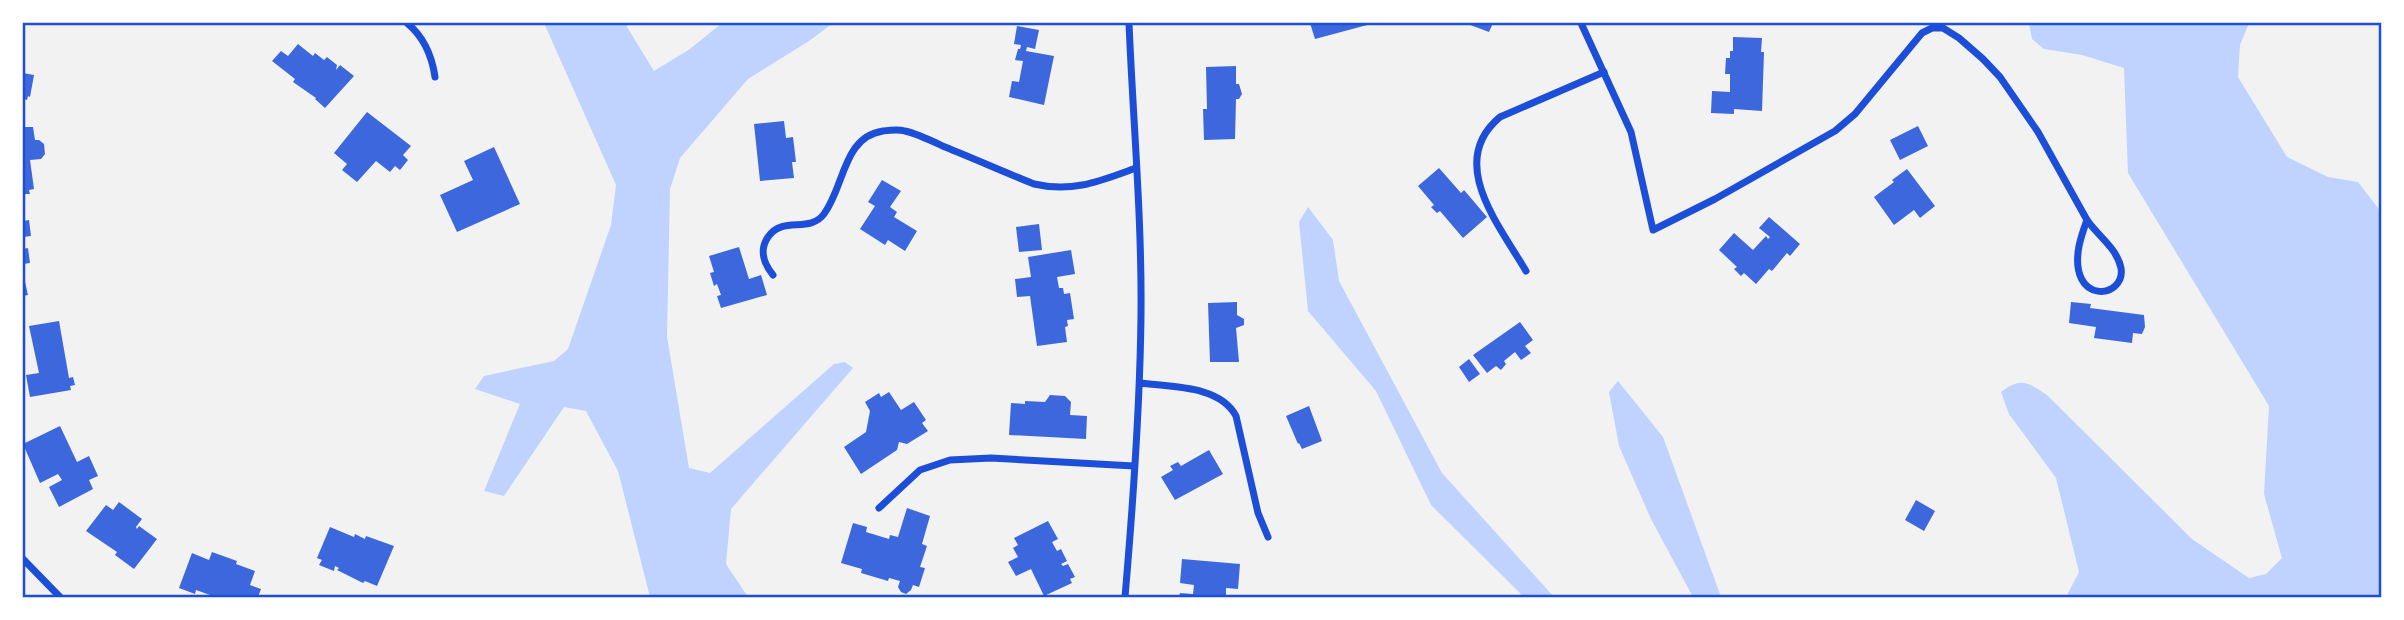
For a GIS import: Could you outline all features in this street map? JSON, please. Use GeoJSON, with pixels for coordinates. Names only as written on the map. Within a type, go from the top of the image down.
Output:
{"type":"FeatureCollection","features":[{"type":"Feature","properties":{"kind":"street"},"geometry":{"type":"LineString","coordinates":[[407,23],[426,45],[433,62],[435,77]]}},
{"type":"Feature","properties":{"kind":"street"},"geometry":{"type":"LineString","coordinates":[[1125,597],[1140,383],[1141,314],[1129,23]]}},
{"type":"Feature","properties":{"kind":"street"},"geometry":{"type":"LineString","coordinates":[[1581,23],[1631,132],[1653,230],[1715,199],[1835,131],[1855,114],[1922,33],[1932,28],[1943,28],[1983,59],[2000,77],[2038,132],[2087,220],[2111,247],[2120,266],[2118,283],[2108,290],[2099,292],[2084,285],[2079,268],[2078,248],[2087,220]]}},
{"type":"Feature","properties":{"kind":"street"},"geometry":{"type":"LineString","coordinates":[[1526,271],[1482,195],[1476,163],[1480,140],[1488,127],[1500,117],[1604,72]]}},
{"type":"Feature","properties":{"kind":"street"},"geometry":{"type":"LineString","coordinates":[[773,275],[766,267],[763,256],[764,244],[769,234],[778,227],[819,221],[841,183],[848,157],[859,143],[880,131],[907,131],[1034,184],[1050,188],[1069,188],[1093,183],[1136,167]]}},
{"type":"Feature","properties":{"kind":"street"},"geometry":{"type":"LineString","coordinates":[[1140,383],[1212,395],[1223,400],[1232,409],[1236,416],[1258,513],[1268,537]]}},
{"type":"Feature","properties":{"kind":"street"},"geometry":{"type":"LineString","coordinates":[[879,508],[920,470],[950,460],[991,458],[1134,466]]}},
{"type":"Feature","properties":{"kind":"street"},"geometry":{"type":"LineString","coordinates":[[23,559],[60,597]]}},
{"type":"Feature","properties":{"kind":"water"},"geometry":{"type":"Polygon","coordinates":[[[544,23],[627,23],[654,71],[690,49],[722,23],[833,23],[748,79],[680,158],[670,189],[667,337],[689,468],[710,473],[834,364],[845,362],[853,368],[731,509],[726,564],[748,597],[650,597],[618,471],[586,411],[564,407],[504,496],[484,491],[520,404],[475,389],[484,376],[554,361],[568,349],[611,225],[616,185],[544,23]]]}},
{"type":"Feature","properties":{"kind":"water"},"geometry":{"type":"Polygon","coordinates":[[[2029,23],[2249,23],[2240,45],[2238,77],[2287,157],[2328,177],[2358,182],[2381,212],[2381,597],[2066,597],[2079,572],[2056,478],[2009,414],[2001,392],[2014,384],[2029,384],[2047,395],[2192,539],[2249,578],[2266,574],[2282,558],[2264,494],[2269,406],[2128,173],[2124,68],[2082,55],[2044,49],[2032,39],[2029,23]]]}},
{"type":"Feature","properties":{"kind":"water"},"geometry":{"type":"Polygon","coordinates":[[[1308,207],[1333,240],[1339,281],[1442,473],[1554,597],[1524,597],[1431,505],[1376,391],[1308,311],[1299,222],[1308,207]]]}},
{"type":"Feature","properties":{"kind":"water"},"geometry":{"type":"Polygon","coordinates":[[[1618,381],[1663,437],[1721,597],[1693,597],[1651,519],[1619,446],[1609,392],[1618,381]]]}},
{"type":"Feature","properties":{"kind":"building"},"geometry":{"type":"Polygon","coordinates":[[[1310,23],[1371,23],[1371,24],[1315,39],[1310,23]]]}},
{"type":"Feature","properties":{"kind":"building"},"geometry":{"type":"Polygon","coordinates":[[[1465,23],[1493,23],[1489,32],[1465,23]]]}},
{"type":"Feature","properties":{"kind":"building"},"geometry":{"type":"Polygon","coordinates":[[[1017,26],[1039,30],[1035,49],[1027,47],[1026,51],[1054,56],[1044,105],[1009,97],[1012,81],[1019,82],[1023,61],[1015,60],[1021,45],[1014,44],[1017,26]]]}},
{"type":"Feature","properties":{"kind":"building"},"geometry":{"type":"Polygon","coordinates":[[[1733,37],[1762,38],[1762,111],[1734,109],[1734,114],[1711,113],[1712,91],[1730,92],[1730,74],[1725,74],[1726,58],[1730,58],[1730,51],[1733,51],[1733,37]]]}},
{"type":"Feature","properties":{"kind":"building"},"geometry":{"type":"Polygon","coordinates":[[[298,44],[313,56],[315,53],[324,60],[327,57],[337,65],[336,70],[340,65],[354,76],[325,108],[272,61],[281,51],[288,56],[298,44]]]}},
{"type":"Feature","properties":{"kind":"building"},"geometry":{"type":"Polygon","coordinates":[[[1236,66],[1236,84],[1239,84],[1242,94],[1236,99],[1235,139],[1204,140],[1203,109],[1207,109],[1206,67],[1236,66]]]}},
{"type":"Feature","properties":{"kind":"building"},"geometry":{"type":"Polygon","coordinates":[[[23,73],[34,75],[27,100],[23,99],[23,73]]]}},
{"type":"Feature","properties":{"kind":"building"},"geometry":{"type":"Polygon","coordinates":[[[367,112],[411,146],[403,155],[408,160],[400,170],[395,166],[390,172],[376,161],[357,182],[342,170],[347,164],[334,153],[367,112]]]}},
{"type":"Feature","properties":{"kind":"building"},"geometry":{"type":"Polygon","coordinates":[[[784,121],[786,138],[793,137],[796,162],[792,162],[794,178],[760,181],[754,124],[784,121]]]}},
{"type":"Feature","properties":{"kind":"building"},"geometry":{"type":"Polygon","coordinates":[[[1918,126],[1928,146],[1900,160],[1890,140],[1918,126]]]}},
{"type":"Feature","properties":{"kind":"building"},"geometry":{"type":"Polygon","coordinates":[[[23,127],[33,127],[35,140],[44,144],[45,154],[41,159],[30,160],[34,189],[29,190],[30,194],[23,194],[23,127]]]}},
{"type":"Feature","properties":{"kind":"building"},"geometry":{"type":"Polygon","coordinates":[[[494,147],[520,204],[457,232],[440,195],[473,180],[464,161],[494,147]]]}},
{"type":"Feature","properties":{"kind":"building"},"geometry":{"type":"Polygon","coordinates":[[[1439,168],[1461,193],[1464,190],[1487,217],[1463,238],[1440,211],[1437,213],[1431,207],[1434,205],[1418,186],[1439,168]]]}},
{"type":"Feature","properties":{"kind":"building"},"geometry":{"type":"Polygon","coordinates":[[[1907,169],[1935,206],[1920,218],[1914,210],[1894,225],[1874,197],[1907,169]]]}},
{"type":"Feature","properties":{"kind":"building"},"geometry":{"type":"Polygon","coordinates":[[[882,180],[901,191],[890,207],[897,212],[894,217],[917,231],[905,251],[888,240],[885,245],[860,229],[875,206],[868,202],[882,180]]]}},
{"type":"Feature","properties":{"kind":"building"},"geometry":{"type":"Polygon","coordinates":[[[1769,217],[1800,244],[1790,256],[1787,253],[1772,271],[1769,269],[1756,284],[1744,273],[1741,276],[1734,269],[1737,267],[1719,250],[1734,233],[1753,250],[1766,236],[1768,239],[1770,237],[1759,228],[1769,217]]]}},
{"type":"Feature","properties":{"kind":"building"},"geometry":{"type":"Polygon","coordinates":[[[29,220],[31,236],[23,237],[23,221],[29,220]]]}},
{"type":"Feature","properties":{"kind":"building"},"geometry":{"type":"Polygon","coordinates":[[[1039,224],[1042,250],[1019,252],[1016,227],[1039,224]]]}},
{"type":"Feature","properties":{"kind":"building"},"geometry":{"type":"Polygon","coordinates":[[[739,247],[749,279],[761,275],[767,295],[721,308],[717,296],[721,295],[717,284],[714,286],[710,273],[714,272],[709,256],[739,247]]]}},
{"type":"Feature","properties":{"kind":"building"},"geometry":{"type":"Polygon","coordinates":[[[28,248],[30,263],[23,264],[23,249],[28,248]]]}},
{"type":"Feature","properties":{"kind":"building"},"geometry":{"type":"Polygon","coordinates":[[[1071,250],[1075,274],[1057,277],[1059,288],[1063,288],[1064,294],[1070,293],[1074,319],[1067,320],[1067,342],[1037,346],[1030,296],[1017,297],[1015,279],[1031,277],[1028,257],[1071,250]]]}},
{"type":"Feature","properties":{"kind":"building"},"geometry":{"type":"Polygon","coordinates":[[[23,273],[28,295],[23,296],[23,273]]]}},
{"type":"Feature","properties":{"kind":"building"},"geometry":{"type":"Polygon","coordinates":[[[1237,302],[1237,315],[1244,319],[1244,325],[1236,328],[1239,362],[1210,362],[1208,303],[1237,302]]]}},
{"type":"Feature","properties":{"kind":"building"},"geometry":{"type":"Polygon","coordinates":[[[2071,302],[2091,304],[2090,308],[2144,315],[2145,327],[2142,334],[2133,333],[2132,343],[2094,338],[2096,327],[2069,323],[2071,302]]]}},
{"type":"Feature","properties":{"kind":"building"},"geometry":{"type":"Polygon","coordinates":[[[59,321],[69,378],[73,377],[75,385],[70,386],[71,390],[30,397],[26,375],[39,373],[29,326],[59,321]]]}},
{"type":"Feature","properties":{"kind":"building"},"geometry":{"type":"Polygon","coordinates":[[[1520,322],[1533,340],[1525,346],[1531,353],[1521,360],[1515,352],[1504,361],[1506,364],[1501,370],[1496,366],[1487,373],[1473,355],[1520,322]]]}},
{"type":"Feature","properties":{"kind":"building"},"geometry":{"type":"Polygon","coordinates":[[[1469,359],[1480,374],[1469,382],[1459,367],[1469,359]]]}},
{"type":"Feature","properties":{"kind":"building"},"geometry":{"type":"Polygon","coordinates":[[[889,392],[901,410],[914,402],[926,420],[922,423],[928,431],[907,444],[899,442],[897,450],[861,474],[844,447],[866,432],[870,411],[865,402],[879,393],[881,397],[889,392]]]}},
{"type":"Feature","properties":{"kind":"building"},"geometry":{"type":"Polygon","coordinates":[[[1050,395],[1065,396],[1071,402],[1070,415],[1087,416],[1086,439],[1009,435],[1011,403],[1045,402],[1050,395]]]}},
{"type":"Feature","properties":{"kind":"building"},"geometry":{"type":"Polygon","coordinates":[[[1309,406],[1322,441],[1302,449],[1286,416],[1309,406]]]}},
{"type":"Feature","properties":{"kind":"building"},"geometry":{"type":"Polygon","coordinates":[[[60,426],[77,462],[89,456],[98,476],[89,480],[93,489],[59,507],[49,487],[62,480],[58,474],[40,483],[23,444],[60,426]]]}},
{"type":"Feature","properties":{"kind":"building"},"geometry":{"type":"Polygon","coordinates":[[[1209,450],[1223,474],[1175,500],[1161,477],[1173,470],[1170,466],[1178,462],[1181,466],[1209,450]]]}},
{"type":"Feature","properties":{"kind":"building"},"geometry":{"type":"Polygon","coordinates":[[[1916,500],[1935,511],[1924,531],[1905,520],[1916,500]]]}},
{"type":"Feature","properties":{"kind":"building"},"geometry":{"type":"Polygon","coordinates":[[[119,502],[142,519],[137,529],[139,526],[157,539],[134,569],[115,555],[117,552],[86,531],[106,505],[113,510],[119,502]]]}},
{"type":"Feature","properties":{"kind":"building"},"geometry":{"type":"Polygon","coordinates":[[[907,508],[930,516],[922,544],[927,546],[920,567],[925,568],[919,587],[913,585],[906,594],[898,587],[900,581],[889,578],[888,581],[861,573],[862,569],[841,563],[853,523],[867,527],[866,532],[889,539],[890,535],[898,537],[907,508]]]}},
{"type":"Feature","properties":{"kind":"building"},"geometry":{"type":"Polygon","coordinates":[[[1048,521],[1058,539],[1052,542],[1057,551],[1061,549],[1067,561],[1061,564],[1068,564],[1075,577],[1070,579],[1072,583],[1044,596],[1031,569],[1016,576],[1008,562],[1018,557],[1013,548],[1018,545],[1014,538],[1048,521]]]}},
{"type":"Feature","properties":{"kind":"building"},"geometry":{"type":"Polygon","coordinates":[[[330,527],[354,537],[355,534],[365,539],[366,536],[394,546],[377,586],[365,581],[363,583],[337,570],[339,568],[335,566],[334,571],[319,565],[322,560],[317,558],[330,527]]]}},
{"type":"Feature","properties":{"kind":"building"},"geometry":{"type":"Polygon","coordinates":[[[212,552],[255,571],[250,585],[261,589],[258,597],[209,597],[210,595],[196,590],[195,594],[179,588],[192,553],[209,560],[212,552]]]}},
{"type":"Feature","properties":{"kind":"building"},"geometry":{"type":"Polygon","coordinates":[[[1182,559],[1240,564],[1238,589],[1226,588],[1226,597],[1179,597],[1180,593],[1193,594],[1194,585],[1180,583],[1182,559]]]}}]}
